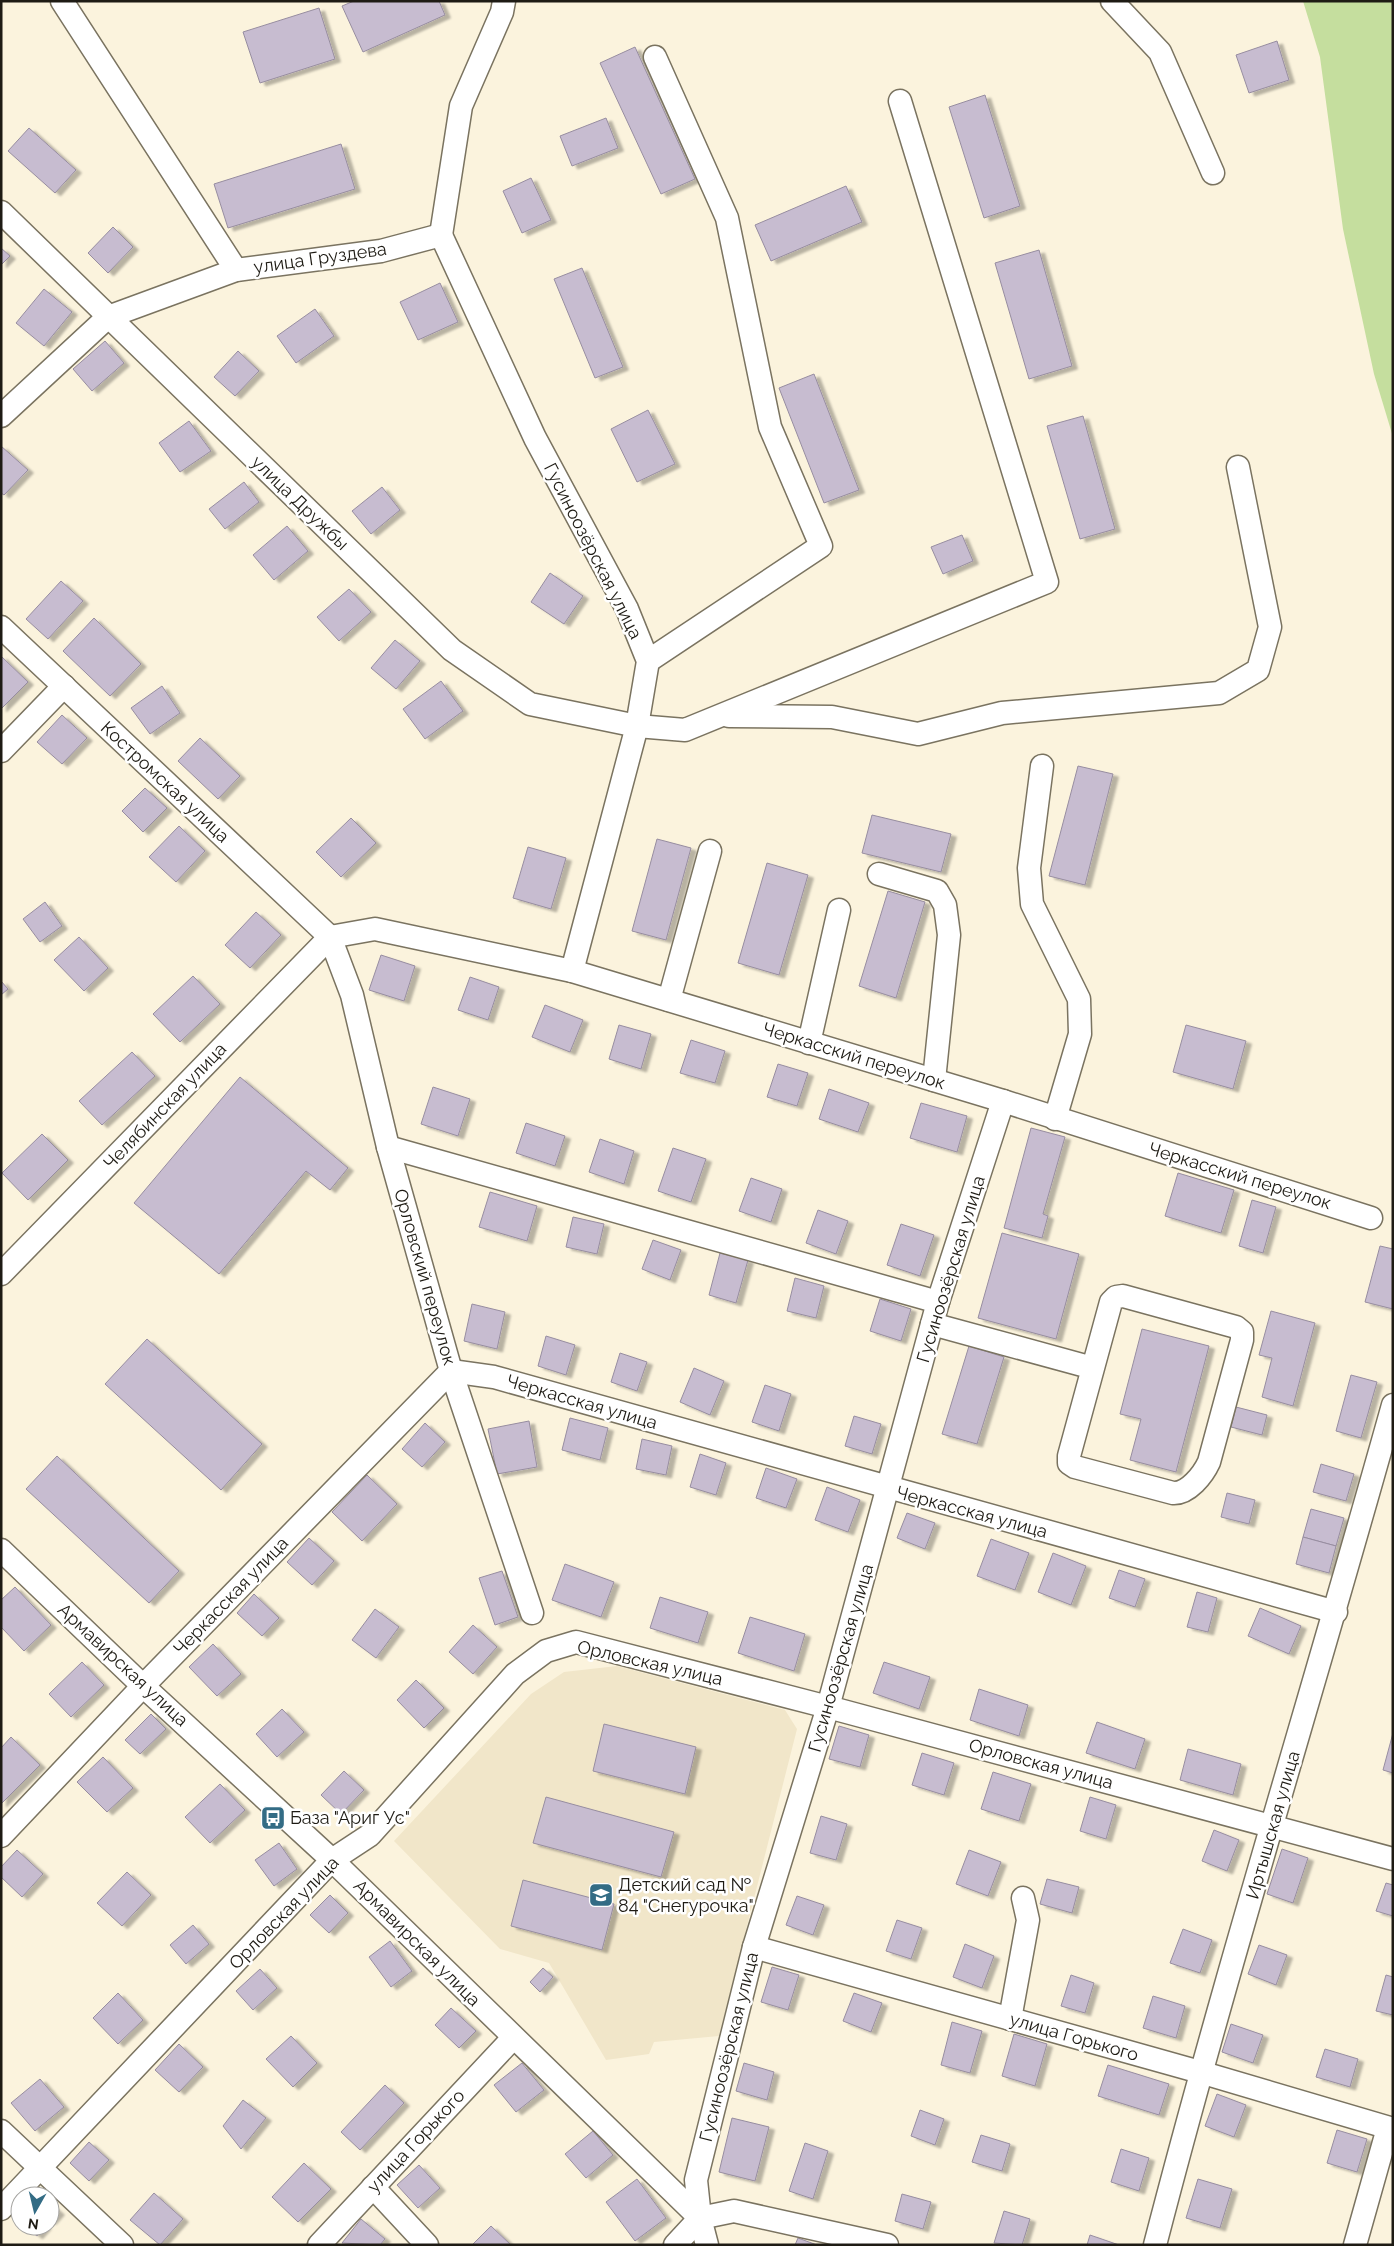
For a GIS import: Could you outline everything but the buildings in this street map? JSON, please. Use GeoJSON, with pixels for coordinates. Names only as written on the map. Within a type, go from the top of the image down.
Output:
{"type":"FeatureCollection","features":[{"type":"Feature","properties":{"kind":"street"},"geometry":{"type":"LineString","coordinates":[[62,1],[236,270]]}},
{"type":"Feature","properties":{"kind":"street"},"geometry":{"type":"LineString","coordinates":[[1112,1],[1160,52],[1213,173]]}},
{"type":"Feature","properties":{"kind":"street"},"geometry":{"type":"LineString","coordinates":[[441,234],[462,106],[508,5]]}},
{"type":"Feature","properties":{"kind":"street"},"geometry":{"type":"LineString","coordinates":[[648,661],[821,546],[770,427],[727,218],[655,57]]}},
{"type":"Feature","properties":{"kind":"street","name":"улица Дружбы"},"geometry":{"type":"LineString","coordinates":[[1,212],[452,650],[530,704],[637,726],[684,730],[1048,582],[900,101]]}},
{"type":"Feature","properties":{"kind":"street","name":"улица Груздева"},"geometry":{"type":"LineString","coordinates":[[1,416],[108,317],[236,270],[381,251],[441,234]]}},
{"type":"Feature","properties":{"kind":"street","name":"Гусиноозёрская улица"},"geometry":{"type":"LineString","coordinates":[[441,234],[535,438],[627,609],[648,661],[637,726],[572,971]]}},
{"type":"Feature","properties":{"kind":"street"},"geometry":{"type":"LineString","coordinates":[[718,716],[832,718],[918,734],[1002,712],[1219,693],[1258,670],[1270,628],[1238,467]]}},
{"type":"Feature","properties":{"kind":"street","name":"Костромская улица"},"geometry":{"type":"LineString","coordinates":[[1,627],[330,937]]}},
{"type":"Feature","properties":{"kind":"street"},"geometry":{"type":"LineString","coordinates":[[1,751],[64,686]]}},
{"type":"Feature","properties":{"kind":"street"},"geometry":{"type":"LineString","coordinates":[[1042,766],[1029,868],[1032,904],[1079,999],[1080,1034],[1055,1119]]}},
{"type":"Feature","properties":{"kind":"street"},"geometry":{"type":"LineString","coordinates":[[669,1000],[710,851]]}},
{"type":"Feature","properties":{"kind":"street"},"geometry":{"type":"LineString","coordinates":[[879,874],[937,891],[945,905],[949,934],[934,1080]]}},
{"type":"Feature","properties":{"kind":"street"},"geometry":{"type":"LineString","coordinates":[[809,1042],[839,910]]}},
{"type":"Feature","properties":{"kind":"street","name":"Черкасский переулок"},"geometry":{"type":"LineString","coordinates":[[330,937],[375,929],[572,971],[1003,1101],[1371,1218]]}},
{"type":"Feature","properties":{"kind":"street","name":"Орловский переулок"},"geometry":{"type":"LineString","coordinates":[[330,937],[352,995],[388,1147],[451,1371],[532,1613]]}},
{"type":"Feature","properties":{"kind":"street","name":"Челябинская улица"},"geometry":{"type":"LineString","coordinates":[[1,1274],[330,937]]}},
{"type":"Feature","properties":{"kind":"street","name":"Гусиноозёрская улица"},"geometry":{"type":"LineString","coordinates":[[700,2218],[696,2180],[754,1947],[828,1706],[889,1489],[938,1302],[1003,1101]]}},
{"type":"Feature","properties":{"kind":"street"},"geometry":{"type":"LineString","coordinates":[[388,1147],[938,1302]]}},
{"type":"Feature","properties":{"kind":"street"},"geometry":{"type":"LineString","coordinates":[[1122,1296],[1236,1327],[1242,1332],[1242,1340],[1209,1462],[1202,1474],[1180,1494],[1075,1467],[1070,1463],[1069,1456],[1093,1368],[1111,1302],[1116,1297],[1122,1296]]}},
{"type":"Feature","properties":{"kind":"street"},"geometry":{"type":"LineString","coordinates":[[932,1324],[1093,1368]]}},
{"type":"Feature","properties":{"kind":"street","name":"Черкасская улица"},"geometry":{"type":"LineString","coordinates":[[1,1836],[143,1686],[451,1371],[494,1377],[889,1489],[1336,1612]]}},
{"type":"Feature","properties":{"kind":"street","name":"Иртышская улица"},"geometry":{"type":"LineString","coordinates":[[1155,2245],[1200,2072],[1336,1612],[1393,1405]]}},
{"type":"Feature","properties":{"kind":"street","name":"Армавирская улица"},"geometry":{"type":"LineString","coordinates":[[1,1550],[143,1686],[332,1860],[700,2218]]}},
{"type":"Feature","properties":{"kind":"street","name":"Орловская улица"},"geometry":{"type":"LineString","coordinates":[[1,2209],[332,1860],[370,1835],[515,1674],[546,1651],[576,1642],[828,1706],[1393,1859]]}},
{"type":"Feature","properties":{"kind":"street"},"geometry":{"type":"LineString","coordinates":[[1010,2019],[1028,1920],[1023,1898]]}},
{"type":"Feature","properties":{"kind":"street","name":"улица Горького"},"geometry":{"type":"LineString","coordinates":[[754,1947],[1200,2072],[1390,2129]]}},
{"type":"Feature","properties":{"kind":"street","name":"улица Горького"},"geometry":{"type":"LineString","coordinates":[[319,2245],[513,2038]]}},
{"type":"Feature","properties":{"kind":"street"},"geometry":{"type":"LineString","coordinates":[[1355,2245],[1390,2129]]}},
{"type":"Feature","properties":{"kind":"street"},"geometry":{"type":"LineString","coordinates":[[1,2131],[122,2245]]}},
{"type":"Feature","properties":{"kind":"street"},"geometry":{"type":"LineString","coordinates":[[373,2187],[427,2245]]}},
{"type":"Feature","properties":{"kind":"street"},"geometry":{"type":"LineString","coordinates":[[674,2245],[700,2218],[734,2211],[887,2245]]}},
{"type":"Feature","properties":{"kind":"street"},"geometry":{"type":"LineString","coordinates":[[700,2218],[707,2245]]}},
{"type":"Feature","properties":{"kind":"shaded area","name":"Детский сад № 84 \"Снегурочка\""},"geometry":{"type":"Polygon","coordinates":[[[617,1666],[785,1710],[797,1729],[719,2036],[654,2042],[649,2054],[606,2060],[549,1963],[500,1949],[394,1841],[531,1694],[564,1672],[617,1666]]]}},
{"type":"Feature","properties":{"kind":"green space"},"geometry":{"type":"Polygon","coordinates":[[[1303,1],[1393,1],[1393,437],[1374,374],[1343,229],[1320,57],[1303,1]]]}},
{"type":"Feature","properties":{"kind":"place","name":"База \"Ариг Ус\""},"geometry":{"type":"Point","coordinates":[273,1818]}},
{"type":"Feature","properties":{"kind":"place","name":"Детский сад № 84 \"Снегурочка\""},"geometry":{"type":"Point","coordinates":[601,1895]}}]}
